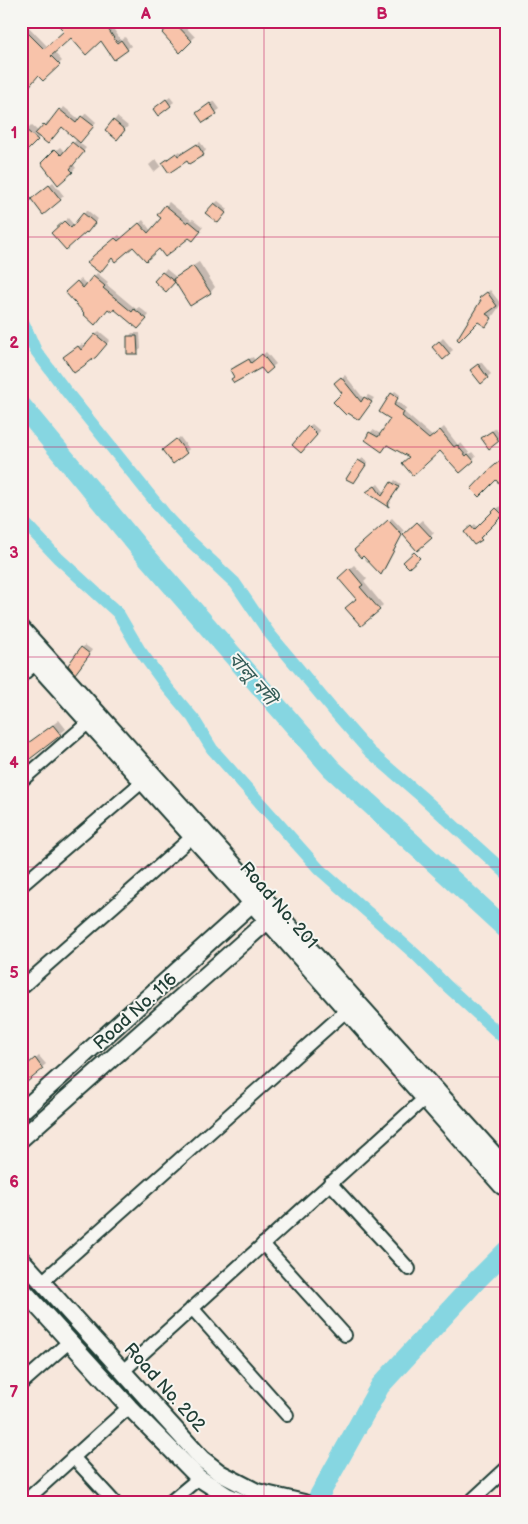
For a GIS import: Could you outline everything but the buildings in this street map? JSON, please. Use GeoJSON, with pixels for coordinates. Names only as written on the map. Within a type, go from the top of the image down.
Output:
{"type":"FeatureCollection","features":[{"type":"Feature","properties":{"kind":"street","name":"Road No. 201"},"geometry":{"type":"LineString","coordinates":[[21,628],[32,656],[89,722],[144,774],[192,837],[256,899],[507,1169]]}},
{"type":"Feature","properties":{"kind":"street","name":"Road No. 201"},"geometry":{"type":"LineString","coordinates":[[32,656],[246,878],[256,899]]}},
{"type":"Feature","properties":{"kind":"street"},"geometry":{"type":"LineString","coordinates":[[21,676],[32,656]]}},
{"type":"Feature","properties":{"kind":"street"},"geometry":{"type":"LineString","coordinates":[[21,781],[89,722]]}},
{"type":"Feature","properties":{"kind":"street"},"geometry":{"type":"LineString","coordinates":[[21,886],[144,774]]}},
{"type":"Feature","properties":{"kind":"street"},"geometry":{"type":"LineString","coordinates":[[21,988],[192,837]]}},
{"type":"Feature","properties":{"kind":"street","name":"Road No. 116"},"geometry":{"type":"LineString","coordinates":[[21,1112],[256,899]]}},
{"type":"Feature","properties":{"kind":"street","name":"Road No. 201"},"geometry":{"type":"LineString","coordinates":[[272,917],[346,1011],[505,1184]]}},
{"type":"Feature","properties":{"kind":"street","name":"Road No. 116"},"geometry":{"type":"LineString","coordinates":[[21,1139],[272,917]]}},
{"type":"Feature","properties":{"kind":"street"},"geometry":{"type":"LineString","coordinates":[[42,1282],[346,1011]]}},
{"type":"Feature","properties":{"kind":"street"},"geometry":{"type":"LineString","coordinates":[[123,1371],[424,1098]]}},
{"type":"Feature","properties":{"kind":"street"},"geometry":{"type":"LineString","coordinates":[[330,1183],[409,1269]]}},
{"type":"Feature","properties":{"kind":"street"},"geometry":{"type":"LineString","coordinates":[[263,1244],[345,1335]]}},
{"type":"Feature","properties":{"kind":"street","name":"Road No. 202"},"geometry":{"type":"LineString","coordinates":[[21,1259],[202,1459],[220,1473],[257,1492],[304,1503]]}},
{"type":"Feature","properties":{"kind":"street","name":"Road No. 202"},"geometry":{"type":"LineString","coordinates":[[21,1288],[130,1407],[199,1478],[228,1496],[244,1503]]}},
{"type":"Feature","properties":{"kind":"street"},"geometry":{"type":"LineString","coordinates":[[192,1308],[287,1415]]}},
{"type":"Feature","properties":{"kind":"street"},"geometry":{"type":"LineString","coordinates":[[21,1384],[70,1341]]}},
{"type":"Feature","properties":{"kind":"street"},"geometry":{"type":"LineString","coordinates":[[23,1503],[130,1407]]}},
{"type":"Feature","properties":{"kind":"street"},"geometry":{"type":"LineString","coordinates":[[74,1457],[115,1503]]}},
{"type":"Feature","properties":{"kind":"street"},"geometry":{"type":"LineString","coordinates":[[469,1503],[507,1468]]}},
{"type":"Feature","properties":{"kind":"street"},"geometry":{"type":"LineString","coordinates":[[169,1503],[199,1478]]}},
{"type":"Feature","properties":{"kind":"waterway"},"geometry":{"type":"LineString","coordinates":[[21,317],[36,351],[66,391],[165,514],[188,539],[235,583],[269,633],[333,710],[369,751],[507,874]]}},
{"type":"Feature","properties":{"kind":"waterway","name":"বালু নদী"},"geometry":{"type":"LineString","coordinates":[[21,405],[140,549],[332,769],[507,930]]}},
{"type":"Feature","properties":{"kind":"waterway"},"geometry":{"type":"LineString","coordinates":[[21,519],[58,558],[118,613],[139,649],[166,686],[193,718],[212,749],[319,869],[416,955],[507,1041]]}},
{"type":"Feature","properties":{"kind":"waterway"},"geometry":{"type":"LineString","coordinates":[[315,1503],[380,1386],[507,1250]]}}]}
